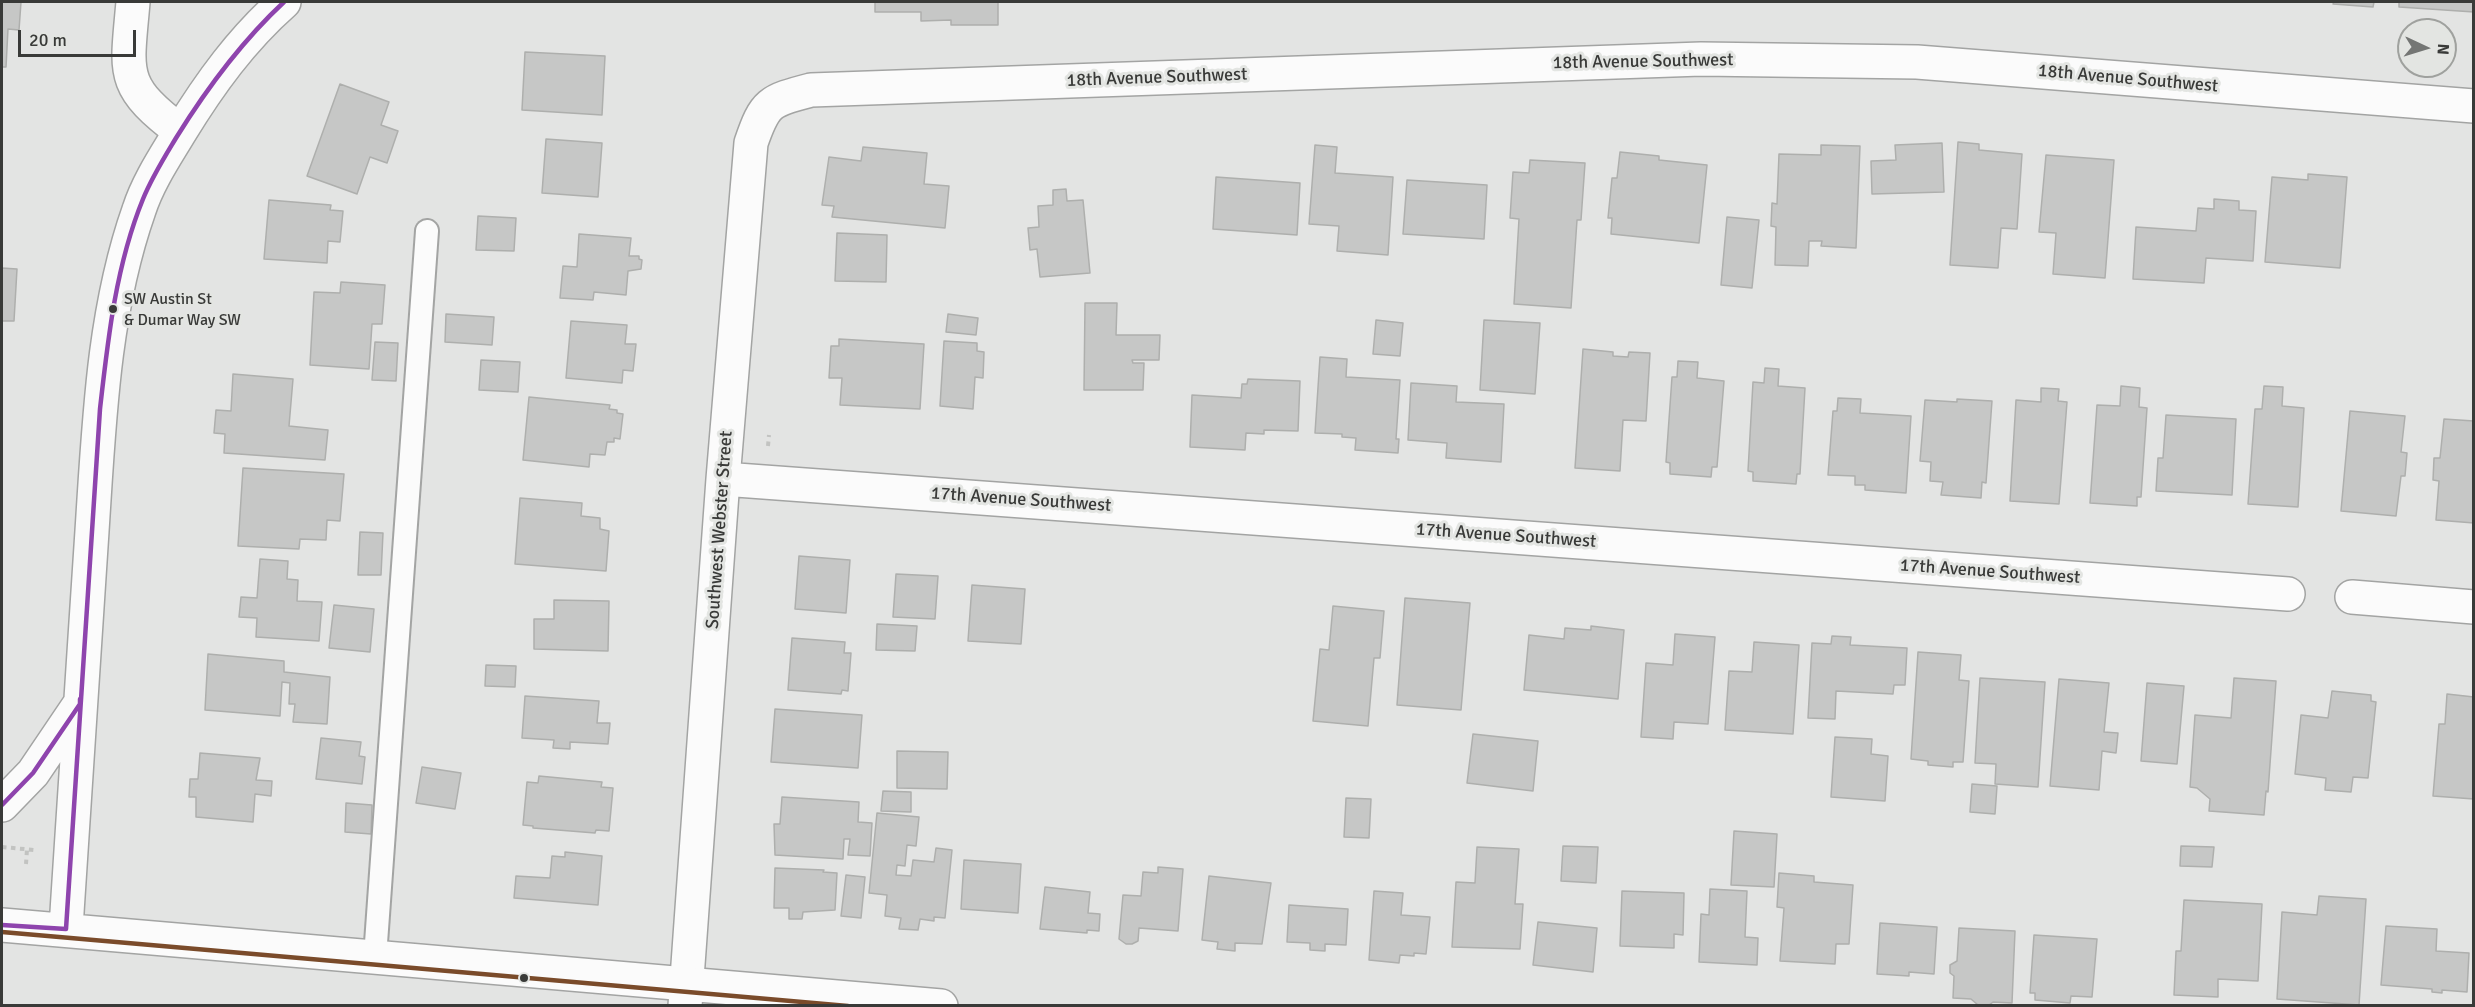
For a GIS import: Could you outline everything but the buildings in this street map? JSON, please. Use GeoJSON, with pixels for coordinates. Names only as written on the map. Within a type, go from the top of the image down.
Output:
{"type":"FeatureCollection","features":[{"type":"Feature","properties":{"kind":"street"},"geometry":{"type":"LineString","coordinates":[[133,2],[128,66],[135,87],[152,110],[180,131]]}},
{"type":"Feature","properties":{"kind":"street"},"geometry":{"type":"LineString","coordinates":[[66,929],[100,406],[116,292],[139,209],[158,167],[196,104],[223,66],[257,26],[284,2]]}},
{"type":"Feature","properties":{"kind":"street","name":"18th Avenue Southwest"},"geometry":{"type":"LineString","coordinates":[[811,90],[1701,58],[1917,62],[2474,106]]}},
{"type":"Feature","properties":{"kind":"street","name":"Southwest Webster Street"},"geometry":{"type":"LineString","coordinates":[[686,995],[723,479],[751,143],[760,115],[777,99],[811,90]]}},
{"type":"Feature","properties":{"kind":"street","name":"17th Avenue Southwest"},"geometry":{"type":"LineString","coordinates":[[723,479],[2288,594]]}},
{"type":"Feature","properties":{"kind":"street"},"geometry":{"type":"LineString","coordinates":[[2352,597],[2474,607]]}},
{"type":"Feature","properties":{"kind":"street"},"geometry":{"type":"LineString","coordinates":[[2,805],[33,773],[80,704]]}},
{"type":"Feature","properties":{"kind":"street"},"geometry":{"type":"LineString","coordinates":[[2,924],[375,957],[686,995],[941,1005]]}},
{"type":"Feature","properties":{"kind":"lane"},"geometry":{"type":"LineString","coordinates":[[375,957],[427,231]]}},
{"type":"Feature","properties":{"kind":"path"},"geometry":{"type":"LineString","coordinates":[[2,847],[36,850]]}},
{"type":"Feature","properties":{"kind":"path"},"geometry":{"type":"LineString","coordinates":[[26,864],[27,849]]}},
{"type":"Feature","properties":{"kind":"transit line"},"geometry":{"type":"LineString","coordinates":[[2,925],[66,929],[100,409],[114,302],[126,250],[143,199],[176,138],[239,49],[284,2]]}},
{"type":"Feature","properties":{"kind":"transit line"},"geometry":{"type":"LineString","coordinates":[[2,805],[33,773],[80,704],[80,699]]}},
{"type":"Feature","properties":{"kind":"transit line"},"geometry":{"type":"LineString","coordinates":[[2,932],[848,1006]]}},
{"type":"Feature","properties":{"kind":"place","name":"SW Austin St & Dumar Way SW"},"geometry":{"type":"Point","coordinates":[113,309]}}]}
